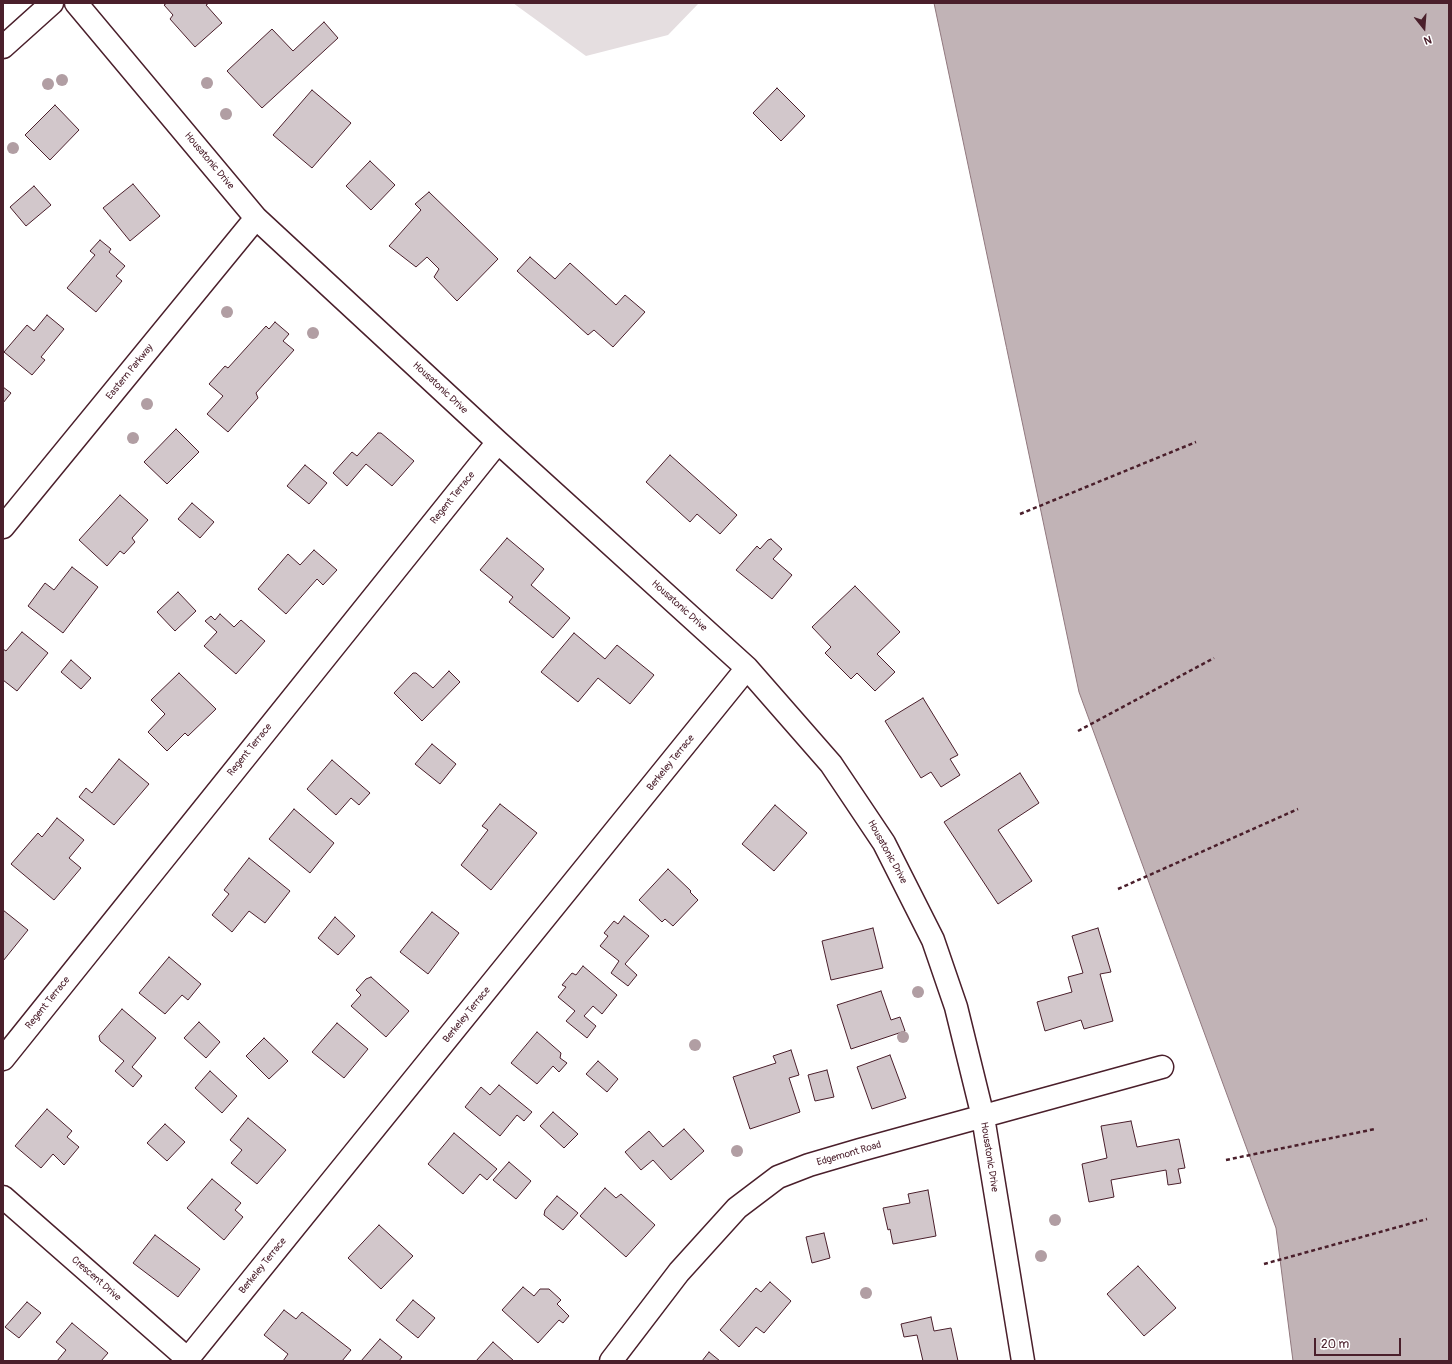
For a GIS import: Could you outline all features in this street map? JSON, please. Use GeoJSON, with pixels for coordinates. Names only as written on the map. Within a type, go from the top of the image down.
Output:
{"type":"FeatureCollection","features":[{"type":"Feature","properties":{"kind":"street"},"geometry":{"type":"LineString","coordinates":[[3,48],[52,3]]}},
{"type":"Feature","properties":{"kind":"street","name":"Housatonic Drive"},"geometry":{"type":"LineString","coordinates":[[76,3],[256,218],[498,442],[747,668],[831,764],[884,842],[933,940],[956,1007],[983,1117],[1023,1361]]}},
{"type":"Feature","properties":{"kind":"street","name":"Eastern Parkway"},"geometry":{"type":"LineString","coordinates":[[3,527],[256,218]]}},
{"type":"Feature","properties":{"kind":"street","name":"Regent Terrace"},"geometry":{"type":"LineString","coordinates":[[3,1059],[498,442]]}},
{"type":"Feature","properties":{"kind":"street","name":"Berkeley Terrace"},"geometry":{"type":"LineString","coordinates":[[188,1360],[747,668]]}},
{"type":"Feature","properties":{"kind":"street","name":"Edgemont Road"},"geometry":{"type":"LineString","coordinates":[[611,1361],[679,1272],[731,1214],[778,1177],[838,1157],[1162,1067]]}},
{"type":"Feature","properties":{"kind":"street","name":"Crescent Drive"},"geometry":{"type":"LineString","coordinates":[[3,1197],[188,1360]]}},
{"type":"Feature","properties":{"kind":"path"},"geometry":{"type":"LineString","coordinates":[[1020,514],[1196,442]]}},
{"type":"Feature","properties":{"kind":"path"},"geometry":{"type":"LineString","coordinates":[[1078,731],[1214,658]]}},
{"type":"Feature","properties":{"kind":"path"},"geometry":{"type":"LineString","coordinates":[[1118,889],[1298,809]]}},
{"type":"Feature","properties":{"kind":"path"},"geometry":{"type":"LineString","coordinates":[[1226,1160],[1375,1130]]}},
{"type":"Feature","properties":{"kind":"path"},"geometry":{"type":"LineString","coordinates":[[1264,1264],[1427,1219]]}},
{"type":"Feature","properties":{"kind":"shaded area"},"geometry":{"type":"Polygon","coordinates":[[[513,3],[699,3],[668,35],[586,56],[513,3]]]}},
{"type":"Feature","properties":{"kind":"shaded area"},"geometry":{"type":"Polygon","coordinates":[[[934,3],[1449,3],[1449,1361],[1293,1361],[1276,1228],[1079,692],[934,3]]]}},
{"type":"Feature","properties":{"kind":"building"},"geometry":{"type":"Polygon","coordinates":[[[167,3],[209,3],[206,5],[222,23],[195,47],[170,19],[173,15],[164,5],[167,3]]]}},
{"type":"Feature","properties":{"kind":"building"},"geometry":{"type":"Polygon","coordinates":[[[324,22],[338,38],[262,108],[227,71],[272,29],[293,51],[324,22]]]}},
{"type":"Feature","properties":{"kind":"building"},"geometry":{"type":"Polygon","coordinates":[[[777,88],[805,116],[781,141],[753,113],[777,88]]]}},
{"type":"Feature","properties":{"kind":"building"},"geometry":{"type":"Polygon","coordinates":[[[312,90],[351,123],[312,168],[273,135],[312,90]]]}},
{"type":"Feature","properties":{"kind":"building"},"geometry":{"type":"Polygon","coordinates":[[[55,105],[79,130],[50,160],[25,135],[55,105]]]}},
{"type":"Feature","properties":{"kind":"building"},"geometry":{"type":"Polygon","coordinates":[[[370,161],[395,185],[371,210],[346,186],[370,161]]]}},
{"type":"Feature","properties":{"kind":"building"},"geometry":{"type":"Polygon","coordinates":[[[133,184],[160,216],[130,241],[103,208],[133,184]]]}},
{"type":"Feature","properties":{"kind":"building"},"geometry":{"type":"Polygon","coordinates":[[[34,186],[51,205],[26,226],[10,207],[34,186]]]}},
{"type":"Feature","properties":{"kind":"building"},"geometry":{"type":"Polygon","coordinates":[[[429,192],[498,259],[457,301],[434,277],[439,269],[427,257],[416,267],[389,246],[421,210],[415,204],[429,192]]]}},
{"type":"Feature","properties":{"kind":"building"},"geometry":{"type":"Polygon","coordinates":[[[100,240],[111,249],[109,252],[125,266],[116,276],[122,281],[96,312],[67,288],[95,255],[90,251],[100,240]]]}},
{"type":"Feature","properties":{"kind":"building"},"geometry":{"type":"Polygon","coordinates":[[[530,257],[555,279],[570,263],[616,305],[625,295],[645,312],[613,347],[594,330],[588,335],[517,271],[530,257]]]}},
{"type":"Feature","properties":{"kind":"building"},"geometry":{"type":"Polygon","coordinates":[[[47,315],[64,329],[41,357],[45,360],[32,375],[4,352],[27,325],[34,331],[47,315]]]}},
{"type":"Feature","properties":{"kind":"building"},"geometry":{"type":"Polygon","coordinates":[[[275,322],[289,334],[283,341],[294,350],[256,393],[258,398],[228,432],[207,414],[223,396],[209,384],[225,366],[228,368],[266,326],[269,329],[275,322]]]}},
{"type":"Feature","properties":{"kind":"building"},"geometry":{"type":"Polygon","coordinates":[[[3,387],[11,393],[3,403],[3,387]]]}},
{"type":"Feature","properties":{"kind":"building"},"geometry":{"type":"Polygon","coordinates":[[[176,429],[199,452],[167,484],[144,462],[176,429]]]}},
{"type":"Feature","properties":{"kind":"building"},"geometry":{"type":"Polygon","coordinates":[[[378,433],[381,433],[414,461],[392,486],[366,464],[347,486],[333,473],[352,452],[357,456],[378,433]]]}},
{"type":"Feature","properties":{"kind":"building"},"geometry":{"type":"Polygon","coordinates":[[[670,455],[737,515],[720,534],[697,514],[690,522],[646,482],[670,455]]]}},
{"type":"Feature","properties":{"kind":"building"},"geometry":{"type":"Polygon","coordinates":[[[305,465],[327,483],[309,504],[287,486],[305,465]]]}},
{"type":"Feature","properties":{"kind":"building"},"geometry":{"type":"Polygon","coordinates":[[[120,495],[148,520],[132,538],[135,542],[124,554],[120,551],[107,566],[79,540],[120,495]]]}},
{"type":"Feature","properties":{"kind":"building"},"geometry":{"type":"Polygon","coordinates":[[[192,503],[214,522],[200,538],[178,519],[192,503]]]}},
{"type":"Feature","properties":{"kind":"building"},"geometry":{"type":"Polygon","coordinates":[[[507,538],[544,569],[531,585],[570,618],[553,638],[509,602],[513,597],[480,570],[507,538]]]}},
{"type":"Feature","properties":{"kind":"building"},"geometry":{"type":"Polygon","coordinates":[[[771,539],[782,549],[773,559],[792,575],[772,599],[736,570],[757,546],[760,549],[768,540],[771,539]]]}},
{"type":"Feature","properties":{"kind":"building"},"geometry":{"type":"Polygon","coordinates":[[[314,550],[337,570],[323,585],[317,579],[286,614],[258,589],[288,554],[300,565],[314,550]]]}},
{"type":"Feature","properties":{"kind":"building"},"geometry":{"type":"Polygon","coordinates":[[[72,567],[98,587],[63,633],[28,606],[45,583],[54,590],[72,567]]]}},
{"type":"Feature","properties":{"kind":"building"},"geometry":{"type":"Polygon","coordinates":[[[855,586],[900,632],[877,654],[895,672],[875,691],[857,673],[851,679],[825,653],[831,647],[812,627],[855,586]]]}},
{"type":"Feature","properties":{"kind":"building"},"geometry":{"type":"Polygon","coordinates":[[[178,592],[196,611],[175,631],[157,612],[178,592]]]}},
{"type":"Feature","properties":{"kind":"building"},"geometry":{"type":"Polygon","coordinates":[[[220,614],[234,627],[241,620],[265,641],[236,674],[204,646],[217,632],[205,621],[211,616],[215,620],[220,614]]]}},
{"type":"Feature","properties":{"kind":"building"},"geometry":{"type":"Polygon","coordinates":[[[22,632],[48,653],[17,691],[3,680],[3,649],[6,651],[22,632]]]}},
{"type":"Feature","properties":{"kind":"building"},"geometry":{"type":"Polygon","coordinates":[[[574,633],[605,659],[617,645],[654,675],[630,704],[598,678],[578,702],[541,672],[574,633]]]}},
{"type":"Feature","properties":{"kind":"building"},"geometry":{"type":"Polygon","coordinates":[[[71,660],[91,678],[81,689],[61,672],[71,660]]]}},
{"type":"Feature","properties":{"kind":"building"},"geometry":{"type":"Polygon","coordinates":[[[449,671],[460,682],[422,721],[394,693],[413,673],[416,673],[433,688],[449,671]]]}},
{"type":"Feature","properties":{"kind":"building"},"geometry":{"type":"Polygon","coordinates":[[[179,673],[216,709],[188,736],[185,733],[167,751],[148,732],[165,714],[151,700],[179,673]]]}},
{"type":"Feature","properties":{"kind":"building"},"geometry":{"type":"Polygon","coordinates":[[[923,698],[958,755],[950,759],[960,775],[941,787],[931,772],[921,778],[885,721],[923,698]]]}},
{"type":"Feature","properties":{"kind":"building"},"geometry":{"type":"Polygon","coordinates":[[[432,744],[456,764],[440,784],[415,764],[432,744]]]}},
{"type":"Feature","properties":{"kind":"building"},"geometry":{"type":"Polygon","coordinates":[[[119,759],[149,784],[114,825],[79,797],[86,788],[92,793],[119,759]]]}},
{"type":"Feature","properties":{"kind":"building"},"geometry":{"type":"Polygon","coordinates":[[[332,760],[370,793],[359,805],[351,798],[336,815],[307,789],[332,760]]]}},
{"type":"Feature","properties":{"kind":"building"},"geometry":{"type":"Polygon","coordinates":[[[1020,773],[1039,803],[998,830],[1032,881],[998,904],[944,822],[1020,773]]]}},
{"type":"Feature","properties":{"kind":"building"},"geometry":{"type":"Polygon","coordinates":[[[500,804],[537,833],[491,890],[461,865],[488,830],[482,826],[500,804]]]}},
{"type":"Feature","properties":{"kind":"building"},"geometry":{"type":"Polygon","coordinates":[[[775,805],[807,833],[774,871],[742,844],[775,805]]]}},
{"type":"Feature","properties":{"kind":"building"},"geometry":{"type":"Polygon","coordinates":[[[294,809],[334,843],[310,873],[269,839],[294,809]]]}},
{"type":"Feature","properties":{"kind":"building"},"geometry":{"type":"Polygon","coordinates":[[[57,818],[84,840],[69,858],[81,868],[54,900],[11,864],[38,833],[42,837],[57,818]]]}},
{"type":"Feature","properties":{"kind":"building"},"geometry":{"type":"Polygon","coordinates":[[[249,858],[290,891],[265,923],[249,911],[232,932],[212,915],[229,894],[224,890],[249,858]]]}},
{"type":"Feature","properties":{"kind":"building"},"geometry":{"type":"Polygon","coordinates":[[[668,869],[691,891],[690,892],[698,900],[673,926],[665,919],[662,922],[639,900],[668,869]]]}},
{"type":"Feature","properties":{"kind":"building"},"geometry":{"type":"Polygon","coordinates":[[[3,910],[28,930],[3,961],[3,910]]]}},
{"type":"Feature","properties":{"kind":"building"},"geometry":{"type":"Polygon","coordinates":[[[432,912],[459,933],[428,974],[400,952],[432,912]]]}},
{"type":"Feature","properties":{"kind":"building"},"geometry":{"type":"Polygon","coordinates":[[[624,916],[649,936],[625,964],[637,975],[628,986],[611,973],[619,961],[600,946],[608,936],[604,933],[614,921],[618,924],[624,916]]]}},
{"type":"Feature","properties":{"kind":"building"},"geometry":{"type":"Polygon","coordinates":[[[335,917],[355,936],[338,955],[318,938],[335,917]]]}},
{"type":"Feature","properties":{"kind":"building"},"geometry":{"type":"Polygon","coordinates":[[[873,928],[883,968],[831,980],[822,941],[873,928]]]}},
{"type":"Feature","properties":{"kind":"building"},"geometry":{"type":"Polygon","coordinates":[[[1098,928],[1111,972],[1100,974],[1113,1021],[1084,1029],[1081,1020],[1045,1031],[1037,1002],[1072,992],[1068,977],[1083,973],[1072,936],[1098,928]]]}},
{"type":"Feature","properties":{"kind":"building"},"geometry":{"type":"Polygon","coordinates":[[[169,957],[201,984],[188,1000],[182,995],[165,1014],[139,993],[169,957]]]}},
{"type":"Feature","properties":{"kind":"building"},"geometry":{"type":"Polygon","coordinates":[[[583,966],[617,995],[602,1014],[593,1006],[584,1016],[596,1026],[587,1038],[566,1021],[575,1011],[558,997],[566,987],[562,985],[572,973],[576,975],[583,966]]]}},
{"type":"Feature","properties":{"kind":"building"},"geometry":{"type":"Polygon","coordinates":[[[371,977],[409,1011],[386,1037],[351,1006],[361,995],[356,990],[366,979],[371,977]]]}},
{"type":"Feature","properties":{"kind":"building"},"geometry":{"type":"Polygon","coordinates":[[[881,991],[891,1020],[900,1017],[905,1031],[851,1049],[837,1005],[881,991]]]}},
{"type":"Feature","properties":{"kind":"building"},"geometry":{"type":"Polygon","coordinates":[[[122,1009],[156,1038],[132,1067],[142,1076],[133,1087],[115,1071],[124,1061],[100,1041],[99,1036],[122,1009]]]}},
{"type":"Feature","properties":{"kind":"building"},"geometry":{"type":"Polygon","coordinates":[[[199,1022],[220,1042],[206,1058],[184,1038],[199,1022]]]}},
{"type":"Feature","properties":{"kind":"building"},"geometry":{"type":"Polygon","coordinates":[[[337,1023],[368,1049],[344,1078],[312,1052],[337,1023]]]}},
{"type":"Feature","properties":{"kind":"building"},"geometry":{"type":"Polygon","coordinates":[[[537,1032],[561,1053],[560,1058],[567,1063],[559,1072],[553,1066],[537,1084],[511,1063],[537,1032]]]}},
{"type":"Feature","properties":{"kind":"building"},"geometry":{"type":"Polygon","coordinates":[[[264,1038],[288,1061],[269,1079],[246,1056],[264,1038]]]}},
{"type":"Feature","properties":{"kind":"building"},"geometry":{"type":"Polygon","coordinates":[[[791,1050],[799,1075],[789,1078],[800,1112],[750,1129],[733,1077],[776,1063],[773,1056],[791,1050]]]}},
{"type":"Feature","properties":{"kind":"building"},"geometry":{"type":"Polygon","coordinates":[[[890,1055],[906,1098],[872,1109],[857,1067],[890,1055]]]}},
{"type":"Feature","properties":{"kind":"building"},"geometry":{"type":"Polygon","coordinates":[[[598,1061],[618,1079],[607,1092],[586,1074],[598,1061]]]}},
{"type":"Feature","properties":{"kind":"building"},"geometry":{"type":"Polygon","coordinates":[[[827,1070],[834,1097],[815,1101],[808,1075],[827,1070]]]}},
{"type":"Feature","properties":{"kind":"building"},"geometry":{"type":"Polygon","coordinates":[[[210,1071],[237,1096],[222,1113],[195,1088],[210,1071]]]}},
{"type":"Feature","properties":{"kind":"building"},"geometry":{"type":"Polygon","coordinates":[[[499,1085],[532,1112],[524,1121],[517,1115],[500,1136],[465,1107],[481,1087],[490,1095],[499,1085]]]}},
{"type":"Feature","properties":{"kind":"building"},"geometry":{"type":"Polygon","coordinates":[[[47,1109],[72,1131],[67,1137],[79,1147],[64,1165],[53,1154],[41,1168],[15,1146],[47,1109]]]}},
{"type":"Feature","properties":{"kind":"building"},"geometry":{"type":"Polygon","coordinates":[[[553,1112],[578,1134],[564,1148],[540,1126],[553,1112]]]}},
{"type":"Feature","properties":{"kind":"building"},"geometry":{"type":"Polygon","coordinates":[[[248,1118],[286,1150],[257,1184],[231,1163],[242,1150],[230,1140],[248,1118]]]}},
{"type":"Feature","properties":{"kind":"building"},"geometry":{"type":"Polygon","coordinates":[[[1131,1121],[1137,1147],[1179,1139],[1185,1168],[1178,1169],[1181,1183],[1168,1185],[1166,1170],[1111,1180],[1114,1197],[1089,1202],[1082,1164],[1107,1158],[1101,1126],[1131,1121]]]}},
{"type":"Feature","properties":{"kind":"building"},"geometry":{"type":"Polygon","coordinates":[[[165,1124],[185,1142],[167,1161],[147,1143],[165,1124]]]}},
{"type":"Feature","properties":{"kind":"building"},"geometry":{"type":"Polygon","coordinates":[[[684,1129],[704,1151],[671,1180],[653,1160],[641,1170],[625,1152],[649,1131],[663,1147],[684,1129]]]}},
{"type":"Feature","properties":{"kind":"building"},"geometry":{"type":"Polygon","coordinates":[[[454,1133],[497,1169],[487,1180],[480,1174],[463,1194],[428,1164],[454,1133]]]}},
{"type":"Feature","properties":{"kind":"building"},"geometry":{"type":"Polygon","coordinates":[[[509,1162],[531,1181],[516,1199],[493,1180],[509,1162]]]}},
{"type":"Feature","properties":{"kind":"building"},"geometry":{"type":"Polygon","coordinates":[[[212,1179],[241,1203],[235,1210],[243,1217],[224,1240],[187,1208],[212,1179]]]}},
{"type":"Feature","properties":{"kind":"building"},"geometry":{"type":"Polygon","coordinates":[[[605,1188],[616,1198],[621,1194],[655,1225],[626,1257],[580,1216],[605,1188]]]}},
{"type":"Feature","properties":{"kind":"building"},"geometry":{"type":"Polygon","coordinates":[[[928,1190],[936,1236],[893,1244],[883,1208],[910,1203],[908,1194],[928,1190]]]}},
{"type":"Feature","properties":{"kind":"building"},"geometry":{"type":"Polygon","coordinates":[[[557,1196],[578,1213],[563,1230],[544,1215],[545,1210],[557,1196]]]}},
{"type":"Feature","properties":{"kind":"building"},"geometry":{"type":"Polygon","coordinates":[[[379,1225],[413,1256],[381,1289],[348,1258],[379,1225]]]}},
{"type":"Feature","properties":{"kind":"building"},"geometry":{"type":"Polygon","coordinates":[[[824,1233],[830,1258],[812,1263],[806,1237],[824,1233]]]}},
{"type":"Feature","properties":{"kind":"building"},"geometry":{"type":"Polygon","coordinates":[[[155,1235],[200,1269],[178,1297],[133,1263],[155,1235]]]}},
{"type":"Feature","properties":{"kind":"building"},"geometry":{"type":"Polygon","coordinates":[[[1138,1266],[1176,1308],[1144,1336],[1107,1294],[1138,1266]]]}},
{"type":"Feature","properties":{"kind":"building"},"geometry":{"type":"Polygon","coordinates":[[[770,1282],[791,1301],[764,1333],[756,1327],[739,1347],[720,1330],[756,1288],[761,1292],[770,1282]]]}},
{"type":"Feature","properties":{"kind":"building"},"geometry":{"type":"Polygon","coordinates":[[[523,1287],[534,1296],[540,1289],[549,1289],[561,1300],[557,1304],[569,1316],[563,1323],[559,1320],[538,1343],[502,1310],[523,1287]]]}},
{"type":"Feature","properties":{"kind":"building"},"geometry":{"type":"Polygon","coordinates":[[[413,1300],[435,1318],[418,1338],[396,1320],[413,1300]]]}},
{"type":"Feature","properties":{"kind":"building"},"geometry":{"type":"Polygon","coordinates":[[[27,1302],[41,1313],[19,1338],[5,1327],[27,1302]]]}},
{"type":"Feature","properties":{"kind":"building"},"geometry":{"type":"Polygon","coordinates":[[[284,1310],[296,1319],[302,1312],[351,1350],[342,1361],[283,1361],[288,1354],[264,1335],[284,1310]]]}},
{"type":"Feature","properties":{"kind":"building"},"geometry":{"type":"Polygon","coordinates":[[[931,1317],[934,1331],[951,1328],[958,1361],[923,1361],[917,1335],[904,1337],[901,1324],[931,1317]]]}},
{"type":"Feature","properties":{"kind":"building"},"geometry":{"type":"Polygon","coordinates":[[[72,1323],[108,1353],[101,1361],[57,1361],[66,1350],[56,1342],[72,1323]]]}},
{"type":"Feature","properties":{"kind":"building"},"geometry":{"type":"Polygon","coordinates":[[[380,1339],[402,1357],[399,1361],[361,1361],[380,1339]]]}},
{"type":"Feature","properties":{"kind":"building"},"geometry":{"type":"Polygon","coordinates":[[[493,1342],[514,1361],[476,1361],[493,1342]]]}},
{"type":"Feature","properties":{"kind":"building"},"geometry":{"type":"Polygon","coordinates":[[[709,1352],[720,1361],[702,1361],[709,1352]]]}}]}
